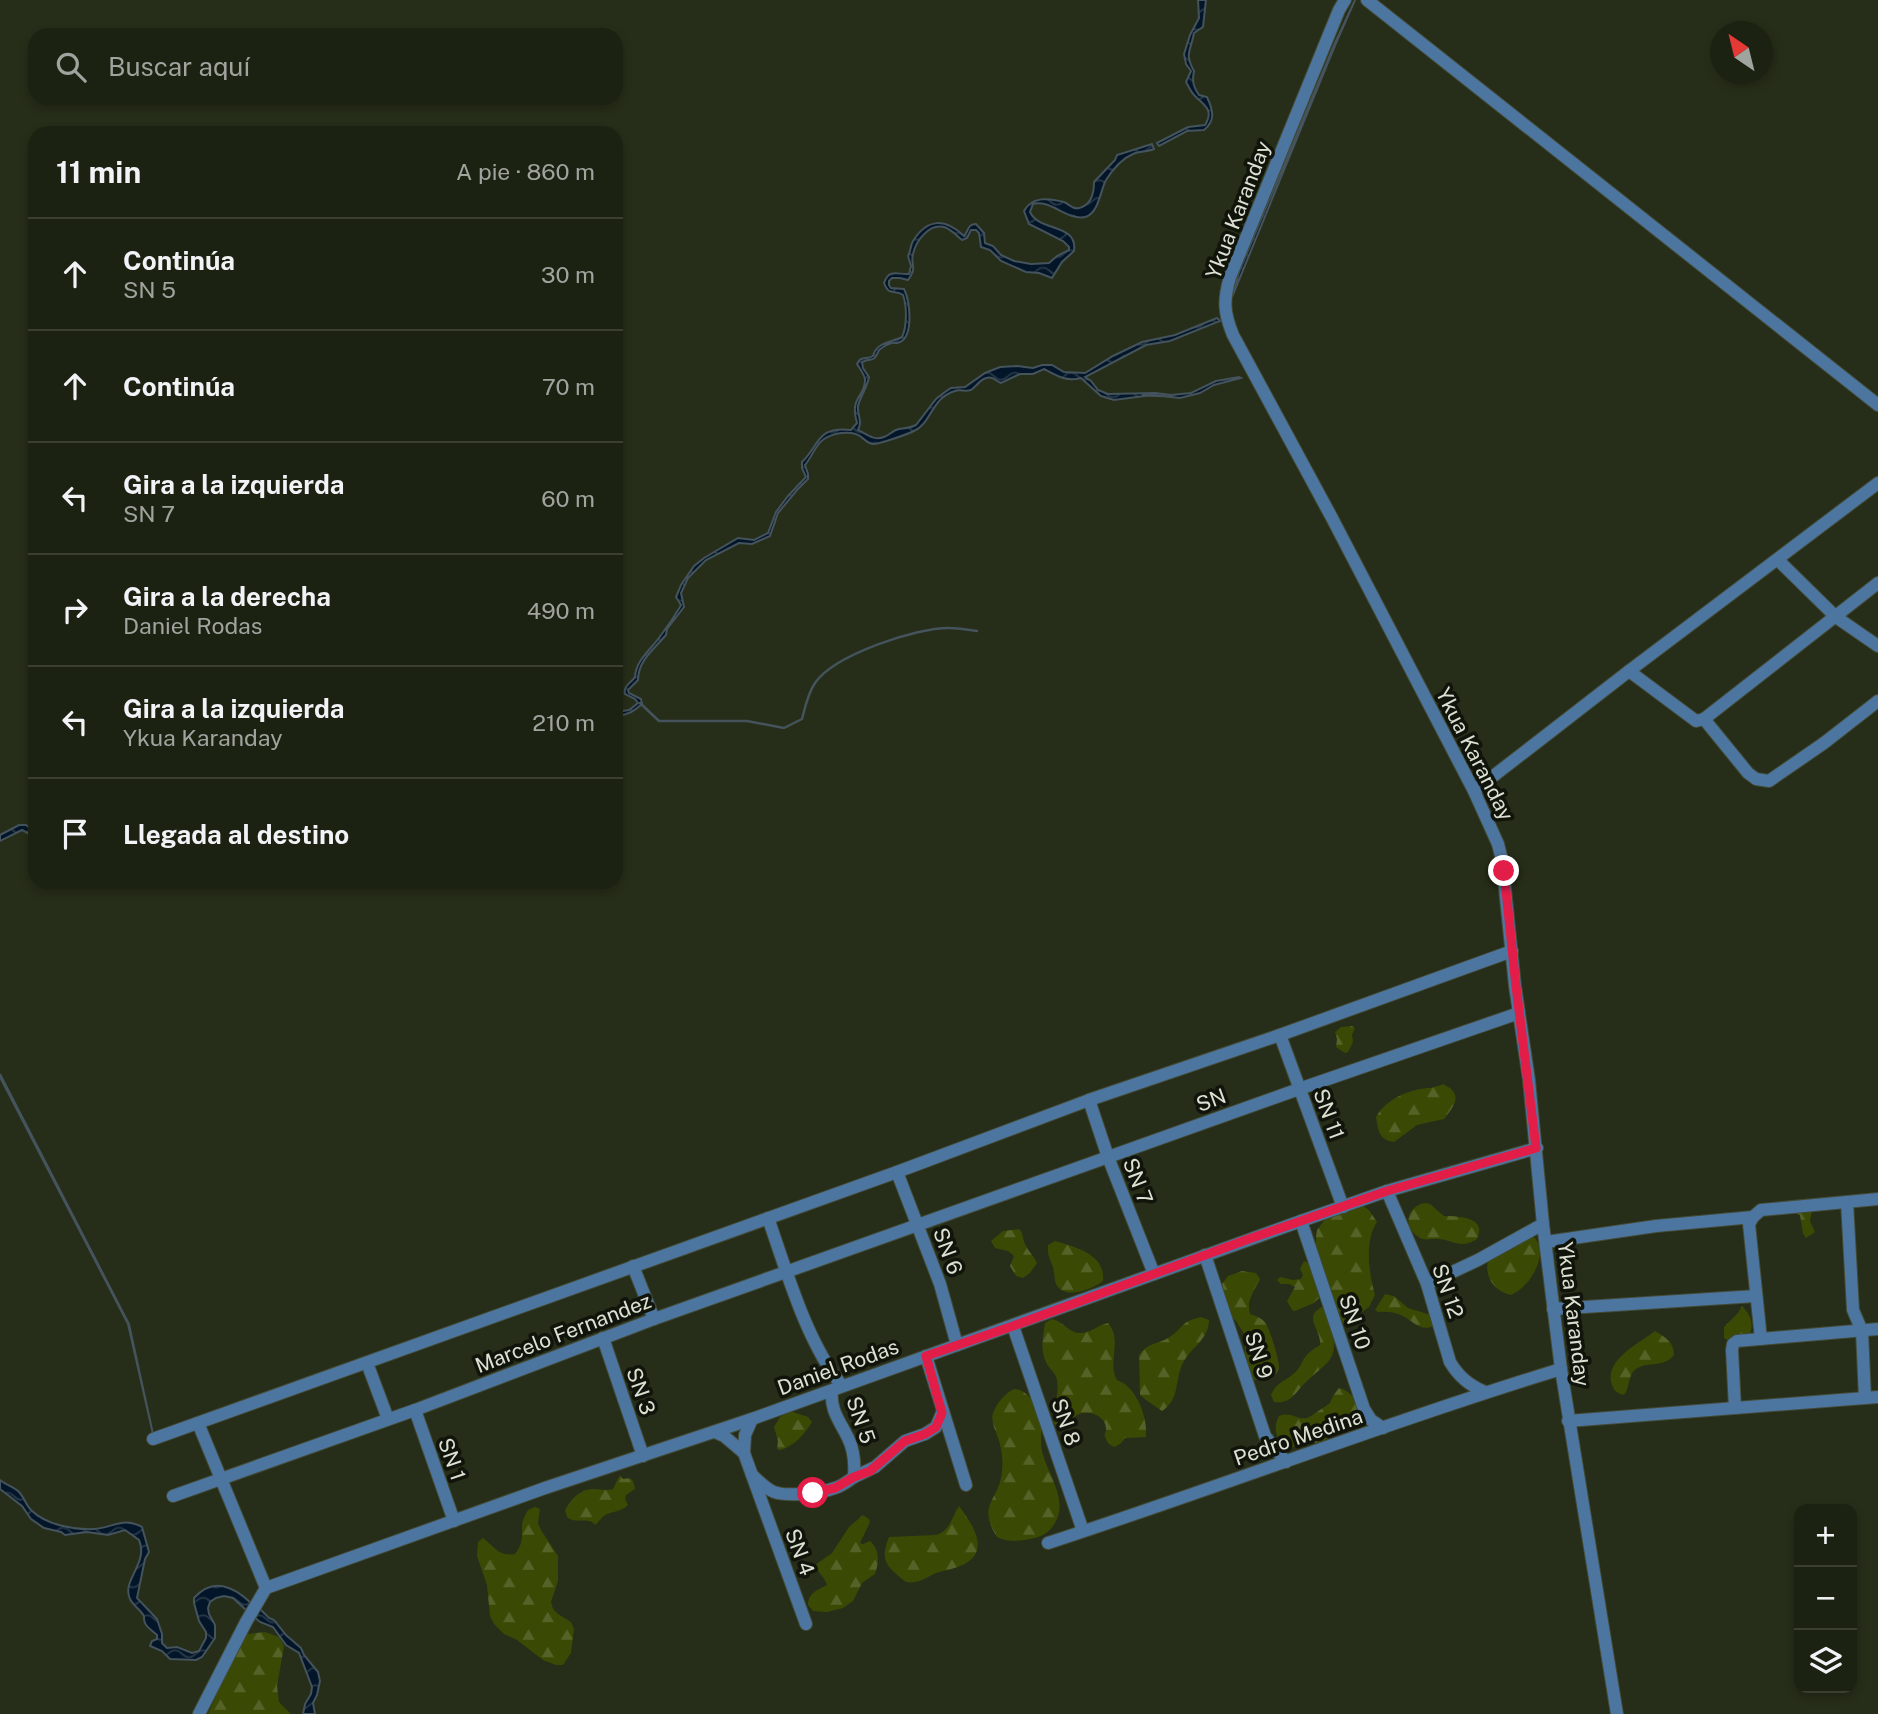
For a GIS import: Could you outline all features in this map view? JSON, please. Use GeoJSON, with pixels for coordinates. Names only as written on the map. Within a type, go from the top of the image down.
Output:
{"type":"FeatureCollection","features":[{"type":"Feature","properties":{"kind":"street","name":"Ykua Karanday"},"geometry":{"type":"LineString","coordinates":[[1345,0],[1230,277],[1225,298],[1226,317],[1233,335],[1474,791],[1498,844],[1529,1080],[1543,1224],[1568,1421],[1617,1714]]}},
{"type":"Feature","properties":{"kind":"street"},"geometry":{"type":"LineString","coordinates":[[1367,0],[1878,405]]}},
{"type":"Feature","properties":{"kind":"street"},"geometry":{"type":"LineString","coordinates":[[1474,791],[1878,483]]}},
{"type":"Feature","properties":{"kind":"street"},"geometry":{"type":"LineString","coordinates":[[1778,560],[1836,617],[1878,646]]}},
{"type":"Feature","properties":{"kind":"street"},"geometry":{"type":"LineString","coordinates":[[1629,671],[1696,721],[1704,719],[1878,583]]}},
{"type":"Feature","properties":{"kind":"street"},"geometry":{"type":"LineString","coordinates":[[1704,719],[1748,773],[1756,779],[1769,781],[1878,701]]}},
{"type":"Feature","properties":{"kind":"street"},"geometry":{"type":"LineString","coordinates":[[153,1439],[897,1172],[1089,1100],[1280,1035],[1512,951]]}},
{"type":"Feature","properties":{"kind":"street","name":"SN"},"geometry":{"type":"LineString","coordinates":[[918,1225],[1298,1088],[1519,1013]]}},
{"type":"Feature","properties":{"kind":"street","name":"SN 11"},"geometry":{"type":"LineString","coordinates":[[1280,1035],[1343,1207]]}},
{"type":"Feature","properties":{"kind":"street","name":"SN 7"},"geometry":{"type":"LineString","coordinates":[[1089,1100],[1108,1157],[1154,1274]]}},
{"type":"Feature","properties":{"kind":"street","name":"Daniel Rodas"},"geometry":{"type":"LineString","coordinates":[[270,1587],[545,1488],[837,1389],[1387,1191],[1536,1148]]}},
{"type":"Feature","properties":{"kind":"street","name":"SN 6"},"geometry":{"type":"LineString","coordinates":[[897,1172],[940,1284],[957,1345]]}},
{"type":"Feature","properties":{"kind":"street","name":"SN 12"},"geometry":{"type":"LineString","coordinates":[[1387,1191],[1427,1284],[1450,1362],[1466,1382],[1485,1392]]}},
{"type":"Feature","properties":{"kind":"street"},"geometry":{"type":"LineString","coordinates":[[1761,1339],[1749,1224],[1753,1217],[1761,1210],[1878,1199]]}},
{"type":"Feature","properties":{"kind":"street"},"geometry":{"type":"LineString","coordinates":[[1568,1421],[1871,1398],[1862,1331],[1853,1310],[1847,1202]]}},
{"type":"Feature","properties":{"kind":"street"},"geometry":{"type":"LineString","coordinates":[[1546,1242],[1656,1226],[1753,1217]]}},
{"type":"Feature","properties":{"kind":"street","name":"SN 5"},"geometry":{"type":"LineString","coordinates":[[752,1475],[770,1490],[786,1494],[835,1488],[854,1477],[855,1468],[852,1449],[831,1402],[837,1389],[815,1345],[768,1218]]}},
{"type":"Feature","properties":{"kind":"street","name":"SN 10"},"geometry":{"type":"LineString","coordinates":[[1301,1221],[1364,1409],[1371,1420],[1382,1428]]}},
{"type":"Feature","properties":{"kind":"street"},"geometry":{"type":"LineString","coordinates":[[1427,1284],[1478,1260],[1543,1224]]}},
{"type":"Feature","properties":{"kind":"street","name":"Marcelo Fernandez"},"geometry":{"type":"LineString","coordinates":[[173,1496],[918,1225]]}},
{"type":"Feature","properties":{"kind":"street","name":"SN 9"},"geometry":{"type":"LineString","coordinates":[[1205,1255],[1265,1436],[1286,1462]]}},
{"type":"Feature","properties":{"kind":"street"},"geometry":{"type":"LineString","coordinates":[[633,1266],[654,1319]]}},
{"type":"Feature","properties":{"kind":"street"},"geometry":{"type":"LineString","coordinates":[[1553,1309],[1756,1296]]}},
{"type":"Feature","properties":{"kind":"street"},"geometry":{"type":"LineString","coordinates":[[1846,1331],[1853,1310]]}},
{"type":"Feature","properties":{"kind":"street","name":"SN 8"},"geometry":{"type":"LineString","coordinates":[[1013,1326],[1083,1531]]}},
{"type":"Feature","properties":{"kind":"street"},"geometry":{"type":"LineString","coordinates":[[1735,1408],[1733,1344],[1737,1341],[1878,1329]]}},
{"type":"Feature","properties":{"kind":"street","name":"SN 3"},"geometry":{"type":"LineString","coordinates":[[603,1338],[643,1456]]}},
{"type":"Feature","properties":{"kind":"street"},"geometry":{"type":"LineString","coordinates":[[926,1356],[966,1485]]}},
{"type":"Feature","properties":{"kind":"street"},"geometry":{"type":"LineString","coordinates":[[367,1363],[388,1419]]}},
{"type":"Feature","properties":{"kind":"street","name":"Pedro Medina"},"geometry":{"type":"LineString","coordinates":[[1048,1543],[1485,1392],[1561,1369]]}},
{"type":"Feature","properties":{"kind":"street","name":"SN 1"},"geometry":{"type":"LineString","coordinates":[[415,1410],[454,1521]]}},
{"type":"Feature","properties":{"kind":"street"},"geometry":{"type":"LineString","coordinates":[[854,1477],[875,1467],[905,1441],[936,1427],[942,1413]]}},
{"type":"Feature","properties":{"kind":"street"},"geometry":{"type":"LineString","coordinates":[[744,1453],[745,1435],[752,1419]]}},
{"type":"Feature","properties":{"kind":"street"},"geometry":{"type":"LineString","coordinates":[[198,1423],[270,1587],[246,1622],[199,1714]]}},
{"type":"Feature","properties":{"kind":"street"},"geometry":{"type":"LineString","coordinates":[[715,1432],[744,1453]]}},
{"type":"Feature","properties":{"kind":"street","name":"SN 4"},"geometry":{"type":"LineString","coordinates":[[744,1453],[806,1624]]}},
{"type":"Feature","properties":{"kind":"green space"},"geometry":{"type":"Polygon","coordinates":[[[1341,1027],[1355,1028],[1353,1042],[1345,1053],[1336,1047],[1335,1032],[1341,1027]]]}},
{"type":"Feature","properties":{"kind":"green space"},"geometry":{"type":"Polygon","coordinates":[[[1443,1084],[1454,1092],[1456,1100],[1444,1119],[1417,1125],[1394,1142],[1382,1137],[1376,1117],[1384,1106],[1407,1092],[1443,1084]]]}},
{"type":"Feature","properties":{"kind":"green space"},"geometry":{"type":"Polygon","coordinates":[[[1426,1203],[1444,1216],[1463,1217],[1475,1222],[1479,1232],[1477,1239],[1462,1244],[1417,1236],[1412,1232],[1409,1216],[1415,1207],[1426,1203]]]}},
{"type":"Feature","properties":{"kind":"green space"},"geometry":{"type":"Polygon","coordinates":[[[1363,1206],[1377,1222],[1369,1248],[1375,1295],[1369,1307],[1346,1324],[1340,1322],[1316,1252],[1317,1230],[1326,1218],[1363,1206]]]}},
{"type":"Feature","properties":{"kind":"green space"},"geometry":{"type":"Polygon","coordinates":[[[1812,1210],[1810,1221],[1815,1232],[1806,1238],[1800,1215],[1795,1213],[1812,1210]]]}},
{"type":"Feature","properties":{"kind":"green space"},"geometry":{"type":"Polygon","coordinates":[[[1019,1229],[1026,1247],[1037,1263],[1023,1278],[1016,1276],[1010,1266],[1014,1256],[1008,1251],[995,1248],[991,1241],[1003,1231],[1019,1229]]]}},
{"type":"Feature","properties":{"kind":"green space"},"geometry":{"type":"Polygon","coordinates":[[[1532,1235],[1540,1250],[1531,1277],[1511,1295],[1500,1291],[1489,1278],[1488,1261],[1532,1235]]]}},
{"type":"Feature","properties":{"kind":"green space"},"geometry":{"type":"Polygon","coordinates":[[[1055,1241],[1080,1249],[1094,1258],[1100,1264],[1103,1281],[1079,1292],[1060,1289],[1055,1282],[1048,1251],[1048,1245],[1055,1241]]]}},
{"type":"Feature","properties":{"kind":"green space"},"geometry":{"type":"Polygon","coordinates":[[[1304,1261],[1309,1263],[1322,1295],[1314,1303],[1295,1311],[1287,1301],[1295,1287],[1281,1284],[1277,1280],[1280,1277],[1301,1279],[1303,1275],[1300,1269],[1304,1261]]]}},
{"type":"Feature","properties":{"kind":"green space"},"geometry":{"type":"Polygon","coordinates":[[[1242,1271],[1256,1273],[1260,1279],[1250,1300],[1250,1314],[1265,1322],[1279,1363],[1278,1371],[1263,1380],[1251,1379],[1246,1365],[1244,1334],[1231,1316],[1219,1288],[1228,1276],[1242,1271]]]}},
{"type":"Feature","properties":{"kind":"green space"},"geometry":{"type":"Polygon","coordinates":[[[1385,1294],[1394,1296],[1408,1308],[1431,1315],[1434,1326],[1420,1327],[1399,1314],[1378,1312],[1375,1310],[1385,1294]]]}},
{"type":"Feature","properties":{"kind":"green space"},"geometry":{"type":"Polygon","coordinates":[[[1742,1306],[1751,1320],[1751,1331],[1749,1335],[1727,1340],[1724,1338],[1724,1327],[1742,1306]]]}},
{"type":"Feature","properties":{"kind":"green space"},"geometry":{"type":"Polygon","coordinates":[[[1322,1307],[1329,1319],[1334,1339],[1332,1355],[1325,1366],[1292,1397],[1274,1402],[1271,1395],[1275,1388],[1294,1373],[1308,1354],[1320,1345],[1313,1319],[1316,1311],[1322,1307]]]}},
{"type":"Feature","properties":{"kind":"green space"},"geometry":{"type":"Polygon","coordinates":[[[1201,1317],[1209,1320],[1206,1332],[1184,1361],[1172,1401],[1162,1411],[1140,1395],[1139,1355],[1149,1346],[1168,1338],[1185,1323],[1201,1317]]]}},
{"type":"Feature","properties":{"kind":"green space"},"geometry":{"type":"Polygon","coordinates":[[[1052,1319],[1079,1333],[1108,1323],[1115,1344],[1114,1373],[1117,1380],[1130,1389],[1139,1403],[1145,1420],[1146,1437],[1125,1438],[1114,1447],[1105,1437],[1103,1420],[1088,1413],[1079,1414],[1061,1428],[1054,1424],[1057,1380],[1046,1362],[1043,1348],[1045,1323],[1052,1319]]]}},
{"type":"Feature","properties":{"kind":"green space"},"geometry":{"type":"Polygon","coordinates":[[[1655,1331],[1671,1343],[1674,1355],[1666,1362],[1636,1369],[1624,1395],[1618,1393],[1612,1385],[1613,1368],[1624,1353],[1655,1331]]]}},
{"type":"Feature","properties":{"kind":"green space"},"geometry":{"type":"Polygon","coordinates":[[[1339,1388],[1349,1393],[1356,1402],[1358,1409],[1351,1419],[1336,1428],[1325,1441],[1293,1447],[1281,1446],[1276,1431],[1279,1416],[1287,1414],[1307,1418],[1330,1403],[1339,1388]]]}},
{"type":"Feature","properties":{"kind":"green space"},"geometry":{"type":"Polygon","coordinates":[[[1014,1389],[1025,1393],[1036,1407],[1041,1425],[1042,1451],[1060,1505],[1055,1523],[1046,1533],[1015,1541],[997,1537],[989,1517],[1002,1468],[999,1440],[992,1417],[1001,1399],[1014,1389]]]}},
{"type":"Feature","properties":{"kind":"green space"},"geometry":{"type":"Polygon","coordinates":[[[790,1411],[808,1417],[812,1422],[790,1446],[780,1450],[777,1449],[774,1427],[780,1417],[790,1411]]]}},
{"type":"Feature","properties":{"kind":"green space"},"geometry":{"type":"Polygon","coordinates":[[[620,1475],[623,1479],[630,1478],[633,1481],[635,1489],[626,1495],[625,1499],[628,1505],[605,1515],[595,1525],[589,1521],[567,1517],[565,1510],[577,1495],[589,1489],[613,1489],[620,1475]]]}},
{"type":"Feature","properties":{"kind":"green space"},"geometry":{"type":"Polygon","coordinates":[[[959,1506],[977,1537],[976,1553],[963,1565],[922,1580],[906,1582],[894,1572],[885,1558],[889,1537],[941,1533],[948,1527],[959,1506]]]}},
{"type":"Feature","properties":{"kind":"green space"},"geometry":{"type":"Polygon","coordinates":[[[535,1507],[540,1509],[538,1523],[541,1530],[558,1556],[558,1581],[551,1602],[553,1609],[571,1622],[574,1629],[571,1653],[563,1665],[543,1660],[517,1640],[504,1634],[494,1624],[490,1616],[487,1585],[477,1556],[478,1542],[483,1538],[501,1553],[515,1554],[521,1544],[524,1518],[528,1510],[535,1507]]]}},
{"type":"Feature","properties":{"kind":"green space"},"geometry":{"type":"Polygon","coordinates":[[[863,1515],[870,1522],[860,1543],[870,1541],[876,1548],[878,1561],[875,1574],[862,1583],[853,1601],[843,1608],[827,1612],[813,1611],[808,1605],[810,1598],[814,1592],[827,1585],[815,1565],[832,1553],[849,1527],[863,1515]]]}},
{"type":"Feature","properties":{"kind":"green space"},"geometry":{"type":"Polygon","coordinates":[[[265,1632],[279,1637],[284,1646],[277,1686],[279,1702],[291,1714],[208,1714],[231,1661],[247,1634],[265,1632]]]}},
{"type":"Feature","properties":{"kind":"water"},"geometry":{"type":"Polygon","coordinates":[[[1198,0],[1206,0],[1203,27],[1194,33],[1189,56],[1194,71],[1194,86],[1199,95],[1207,97],[1212,119],[1204,130],[1187,131],[1159,146],[1157,143],[1188,127],[1205,125],[1208,120],[1207,109],[1186,82],[1191,71],[1184,54],[1199,18],[1198,0]]]}},
{"type":"Feature","properties":{"kind":"water"},"geometry":{"type":"Polygon","coordinates":[[[1355,0],[1232,297],[1239,272],[1335,43],[1355,0]]]}},
{"type":"Feature","properties":{"kind":"water"},"geometry":{"type":"Polygon","coordinates":[[[1152,144],[1154,149],[1129,156],[1114,168],[1090,215],[1072,216],[1046,204],[1033,204],[1030,212],[1035,218],[1064,232],[1074,242],[1074,251],[1062,262],[1052,278],[1026,272],[1001,261],[990,250],[981,247],[976,230],[971,230],[967,238],[962,240],[951,231],[938,226],[924,234],[915,249],[912,258],[913,272],[908,280],[892,278],[889,281],[891,288],[904,289],[908,301],[909,325],[900,342],[886,345],[874,359],[862,362],[869,377],[858,406],[858,430],[880,438],[914,426],[945,392],[951,388],[965,387],[985,373],[1000,367],[1033,368],[1052,365],[1064,372],[1085,373],[1142,342],[1175,335],[1217,318],[1220,321],[1170,341],[1146,345],[1085,377],[1098,390],[1108,394],[1171,395],[1191,393],[1216,381],[1241,378],[1180,398],[1152,395],[1114,400],[1101,396],[1081,378],[1066,379],[1044,369],[1033,374],[1020,374],[1001,383],[989,377],[971,390],[957,390],[947,394],[925,422],[911,432],[873,444],[856,434],[847,433],[824,439],[805,465],[808,479],[778,513],[770,536],[752,544],[739,543],[706,560],[688,578],[681,593],[684,607],[667,629],[666,635],[644,661],[638,680],[628,690],[641,699],[642,704],[623,715],[623,711],[638,703],[625,694],[625,689],[635,677],[641,659],[680,607],[676,597],[694,566],[738,538],[754,540],[768,533],[776,512],[806,477],[802,462],[820,438],[831,431],[851,430],[857,423],[855,407],[865,379],[857,364],[860,360],[873,356],[881,345],[902,337],[906,316],[903,295],[890,291],[884,283],[888,275],[909,274],[911,266],[908,256],[919,233],[937,223],[951,226],[964,236],[970,226],[976,224],[984,233],[985,243],[993,246],[1001,255],[1031,264],[1049,263],[1069,250],[1069,247],[1063,241],[1029,224],[1024,211],[1027,206],[1047,199],[1064,202],[1075,208],[1087,204],[1094,182],[1117,155],[1152,144]]]}},
{"type":"Feature","properties":{"kind":"water"},"geometry":{"type":"Polygon","coordinates":[[[19,825],[28,827],[28,833],[22,830],[0,841],[0,835],[19,825]]]}},
{"type":"Feature","properties":{"kind":"water"},"geometry":{"type":"Polygon","coordinates":[[[0,1074],[129,1324],[153,1434],[128,1324],[0,1074]]]}},
{"type":"Feature","properties":{"kind":"water"},"geometry":{"type":"Polygon","coordinates":[[[0,1480],[19,1492],[37,1515],[52,1523],[86,1529],[123,1523],[142,1527],[149,1552],[145,1559],[137,1598],[157,1619],[162,1643],[167,1648],[177,1647],[192,1653],[199,1651],[206,1632],[199,1621],[194,1598],[201,1591],[223,1586],[237,1592],[251,1603],[246,1610],[233,1598],[224,1596],[210,1602],[208,1608],[215,1625],[215,1638],[202,1657],[196,1660],[170,1659],[162,1651],[150,1646],[152,1641],[157,1639],[157,1635],[146,1625],[144,1616],[130,1599],[128,1592],[141,1557],[139,1540],[125,1530],[108,1535],[87,1532],[65,1535],[44,1528],[0,1489],[0,1480]]]}},
{"type":"Feature","properties":{"kind":"water"},"geometry":{"type":"Polygon","coordinates":[[[259,1608],[301,1648],[318,1672],[320,1681],[313,1703],[315,1714],[303,1714],[312,1687],[299,1653],[286,1645],[273,1627],[254,1617],[259,1608]]]}},
{"type":"Feature","properties":{"kind":"waterway"},"geometry":{"type":"LineString","coordinates":[[1143,395],[1161,396]]}},
{"type":"Feature","properties":{"kind":"waterway"},"geometry":{"type":"LineString","coordinates":[[640,703],[659,721],[747,721],[784,728],[802,719],[815,683],[839,662],[877,645],[918,632],[953,628],[977,631]]}},
{"type":"Feature","properties":{"kind":"route"},"geometry":{"type":"LineString","coordinates":[[813,1493],[835,1488],[870,1471],[905,1441],[936,1427],[942,1413],[926,1356],[1387,1191],[1536,1148],[1504,871]]}}]}
